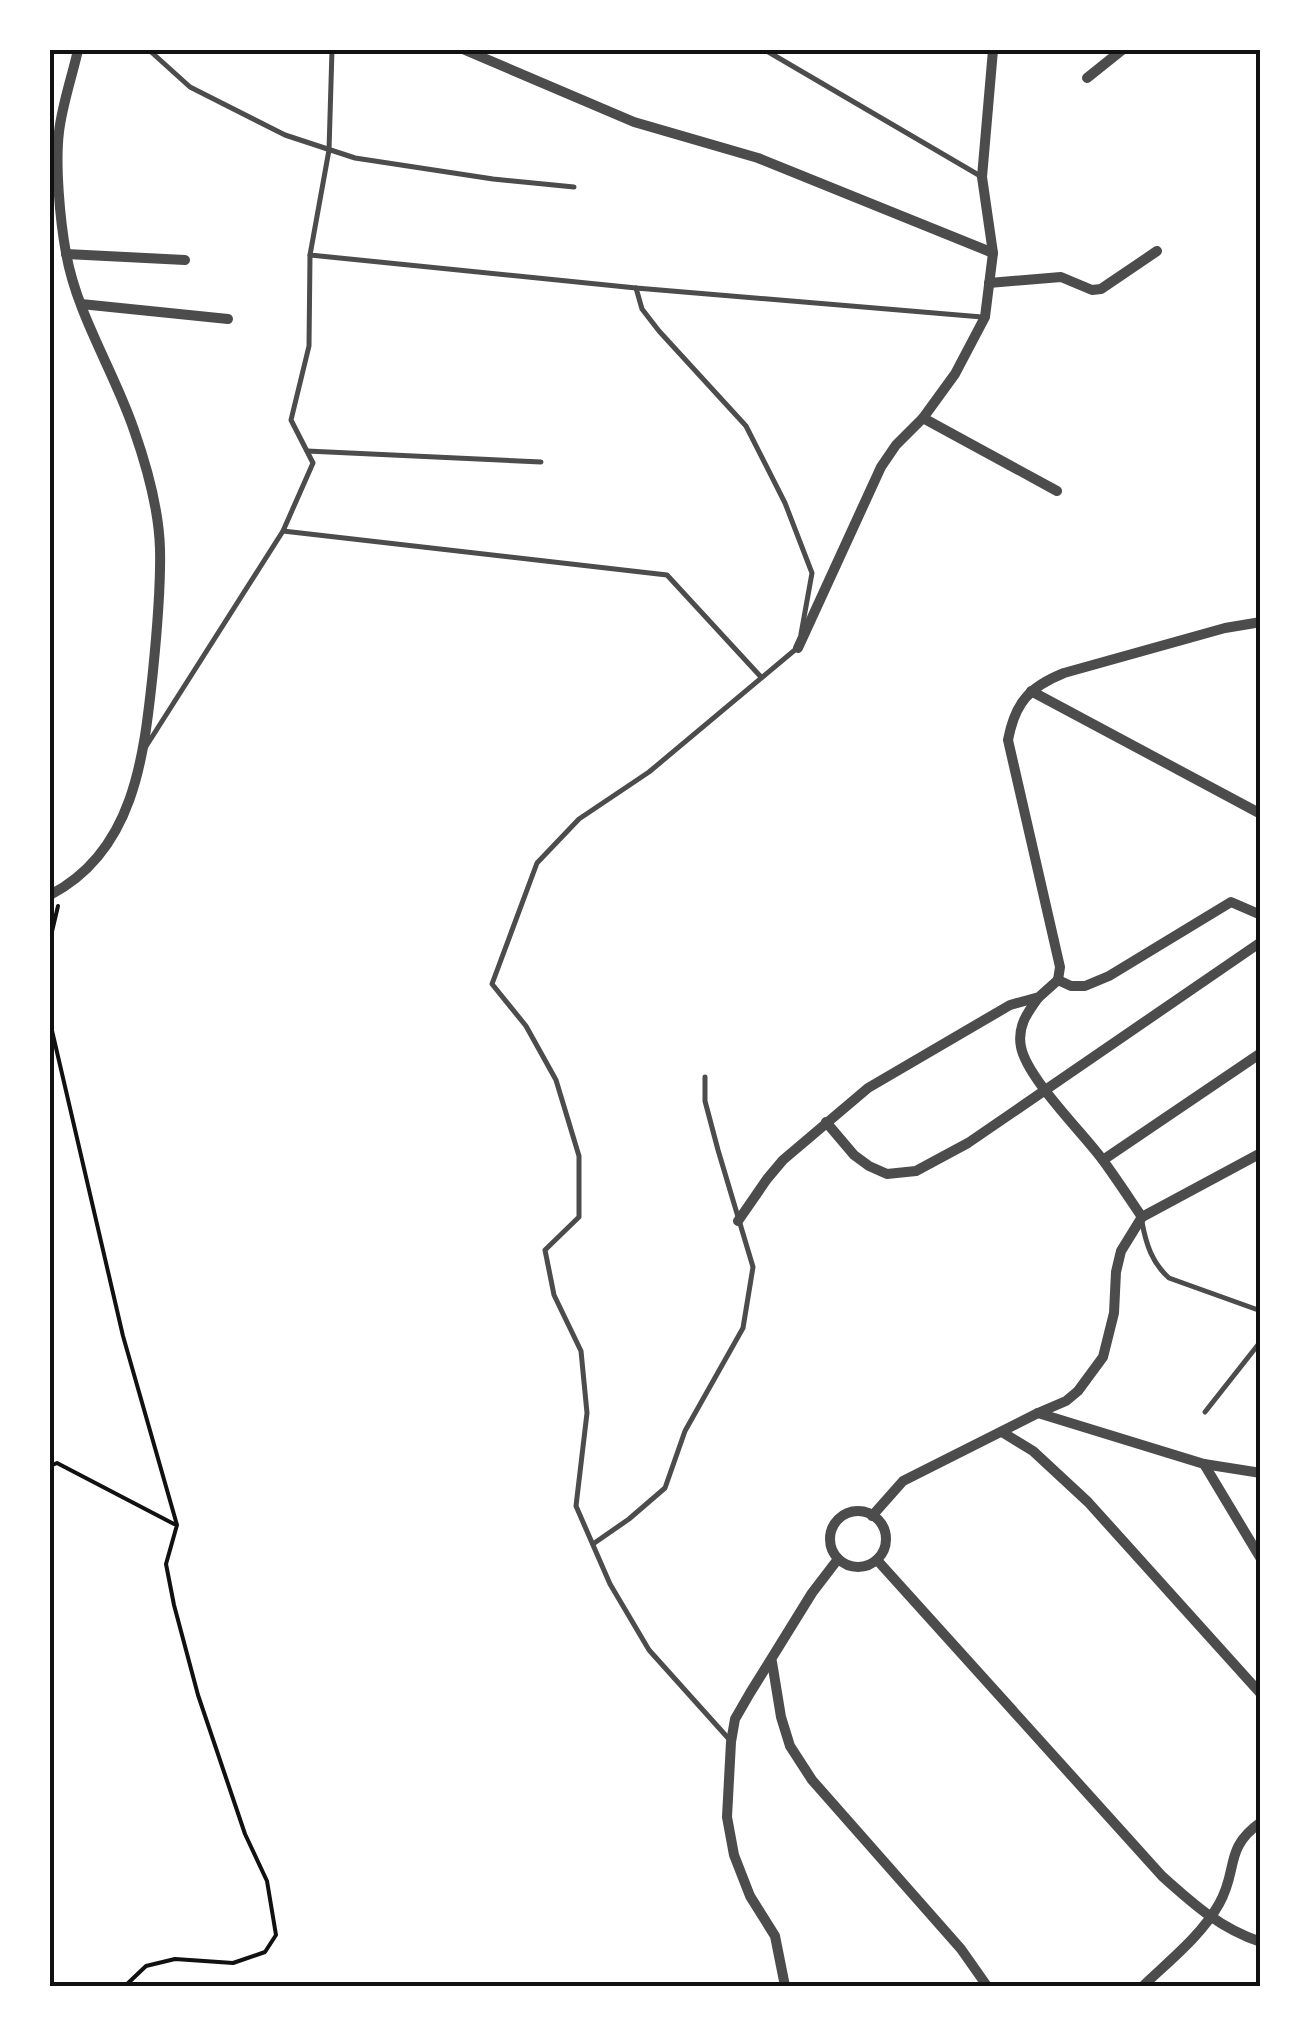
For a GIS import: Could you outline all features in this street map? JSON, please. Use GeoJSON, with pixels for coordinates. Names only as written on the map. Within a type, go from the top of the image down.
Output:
{"type":"FeatureCollection","features":[{"type":"Feature","properties":{"kind":"street"},"geometry":{"type":"LineString","coordinates":[[50,895],[88,868],[126,811],[144,750],[156,641],[160,548],[134,431],[66,254],[58,167],[59,129],[78,50]]}},
{"type":"Feature","properties":{"kind":"street"},"geometry":{"type":"LineString","coordinates":[[464,50],[634,122],[758,158],[993,253]]}},
{"type":"Feature","properties":{"kind":"street"},"geometry":{"type":"LineString","coordinates":[[798,648],[882,467],[955,374],[985,317],[993,253],[982,177],[993,50]]}},
{"type":"Feature","properties":{"kind":"street"},"geometry":{"type":"LineString","coordinates":[[1086,78],[1122,50]]}},
{"type":"Feature","properties":{"kind":"street"},"geometry":{"type":"LineString","coordinates":[[989,282],[1060,276],[1092,290],[1101,289],[1157,252]]}},
{"type":"Feature","properties":{"kind":"street"},"geometry":{"type":"LineString","coordinates":[[66,254],[185,260]]}},
{"type":"Feature","properties":{"kind":"street"},"geometry":{"type":"LineString","coordinates":[[82,304],[228,318]]}},
{"type":"Feature","properties":{"kind":"street"},"geometry":{"type":"LineString","coordinates":[[923,418],[1057,491]]}},
{"type":"Feature","properties":{"kind":"street"},"geometry":{"type":"LineString","coordinates":[[1142,1217],[1103,1160],[1044,1089],[1021,1052],[1023,1020],[1038,997],[1058,980],[1060,966],[1008,740],[1012,716],[1044,680],[1225,628],[1261,622]]}},
{"type":"Feature","properties":{"kind":"street"},"geometry":{"type":"LineString","coordinates":[[1031,691],[1261,814]]}},
{"type":"Feature","properties":{"kind":"street"},"geometry":{"type":"LineString","coordinates":[[1058,980],[1071,986],[1085,986],[1108,976],[1231,902],[1261,915]]}},
{"type":"Feature","properties":{"kind":"street"},"geometry":{"type":"LineString","coordinates":[[826,1122],[869,1166],[887,1174],[916,1172],[968,1143],[1261,942]]}},
{"type":"Feature","properties":{"kind":"street"},"geometry":{"type":"LineString","coordinates":[[738,1221],[783,1160],[868,1088],[1010,1006],[1038,997]]}},
{"type":"Feature","properties":{"kind":"street"},"geometry":{"type":"LineString","coordinates":[[1103,1160],[1261,1052]]}},
{"type":"Feature","properties":{"kind":"street"},"geometry":{"type":"LineString","coordinates":[[872,1516],[903,1480],[1066,1401],[1103,1357],[1112,1324],[1121,1251],[1142,1217],[1261,1153]]}},
{"type":"Feature","properties":{"kind":"street"},"geometry":{"type":"LineString","coordinates":[[1038,1413],[1204,1464],[1261,1472]]}},
{"type":"Feature","properties":{"kind":"street"},"geometry":{"type":"LineString","coordinates":[[1002,1432],[1033,1451],[1088,1502],[1261,1694]]}},
{"type":"Feature","properties":{"kind":"street"},"geometry":{"type":"LineString","coordinates":[[1204,1464],[1261,1559]]}},
{"type":"Feature","properties":{"kind":"street"},"geometry":{"type":"LineString","coordinates":[[846,1514],[872,1516],[886,1537],[877,1560],[853,1567],[838,1559],[830,1543],[834,1525],[846,1514]]}},
{"type":"Feature","properties":{"kind":"street"},"geometry":{"type":"LineString","coordinates":[[785,1986],[775,1936],[750,1896],[734,1855],[727,1817],[731,1742],[735,1719],[812,1592],[838,1559]]}},
{"type":"Feature","properties":{"kind":"street"},"geometry":{"type":"LineString","coordinates":[[877,1560],[1162,1876],[1210,1918],[1261,1942]]}},
{"type":"Feature","properties":{"kind":"street"},"geometry":{"type":"LineString","coordinates":[[772,1661],[790,1746],[812,1780],[961,1950],[987,1986]]}},
{"type":"Feature","properties":{"kind":"street"},"geometry":{"type":"LineString","coordinates":[[1142,1986],[1210,1918],[1227,1886],[1238,1843],[1261,1822]]}},
{"type":"Feature","properties":{"kind":"lane"},"geometry":{"type":"LineString","coordinates":[[149,50],[190,87],[285,135],[329,150],[355,158],[493,179],[574,187]]}},
{"type":"Feature","properties":{"kind":"lane"},"geometry":{"type":"LineString","coordinates":[[144,750],[283,532],[313,463],[292,420],[309,346],[310,255],[329,150],[332,50]]}},
{"type":"Feature","properties":{"kind":"lane"},"geometry":{"type":"LineString","coordinates":[[765,50],[982,177]]}},
{"type":"Feature","properties":{"kind":"lane"},"geometry":{"type":"LineString","coordinates":[[310,255],[636,288],[985,317]]}},
{"type":"Feature","properties":{"kind":"lane"},"geometry":{"type":"LineString","coordinates":[[636,288],[642,309],[659,331],[746,426],[785,503],[812,573],[798,648],[649,772],[579,818],[537,863],[492,984],[526,1026],[556,1080],[579,1156],[580,1217],[545,1250],[554,1295],[581,1350],[587,1413],[576,1506],[610,1584],[650,1650],[731,1742]]}},
{"type":"Feature","properties":{"kind":"lane"},"geometry":{"type":"LineString","coordinates":[[308,452],[541,462]]}},
{"type":"Feature","properties":{"kind":"lane"},"geometry":{"type":"LineString","coordinates":[[283,532],[667,575],[761,677]]}},
{"type":"Feature","properties":{"kind":"lane"},"geometry":{"type":"LineString","coordinates":[[593,1544],[665,1488],[685,1431],[743,1328],[753,1267],[706,1101],[705,1077]]}},
{"type":"Feature","properties":{"kind":"lane"},"geometry":{"type":"LineString","coordinates":[[1142,1217],[1149,1251],[1158,1269],[1169,1278],[1261,1311]]}},
{"type":"Feature","properties":{"kind":"lane"},"geometry":{"type":"LineString","coordinates":[[1205,1412],[1261,1341]]}},
{"type":"Feature","properties":{"kind":"path"},"geometry":{"type":"LineString","coordinates":[[50,940],[63,888]]}},
{"type":"Feature","properties":{"kind":"path"},"geometry":{"type":"LineString","coordinates":[[50,1022],[123,1336],[177,1525],[166,1564],[174,1605],[198,1695],[245,1834],[267,1881],[276,1935],[265,1952],[233,1963],[174,1958],[146,1966],[126,1986]]}},
{"type":"Feature","properties":{"kind":"path"},"geometry":{"type":"LineString","coordinates":[[50,1466],[57,1463],[177,1525]]}}]}
